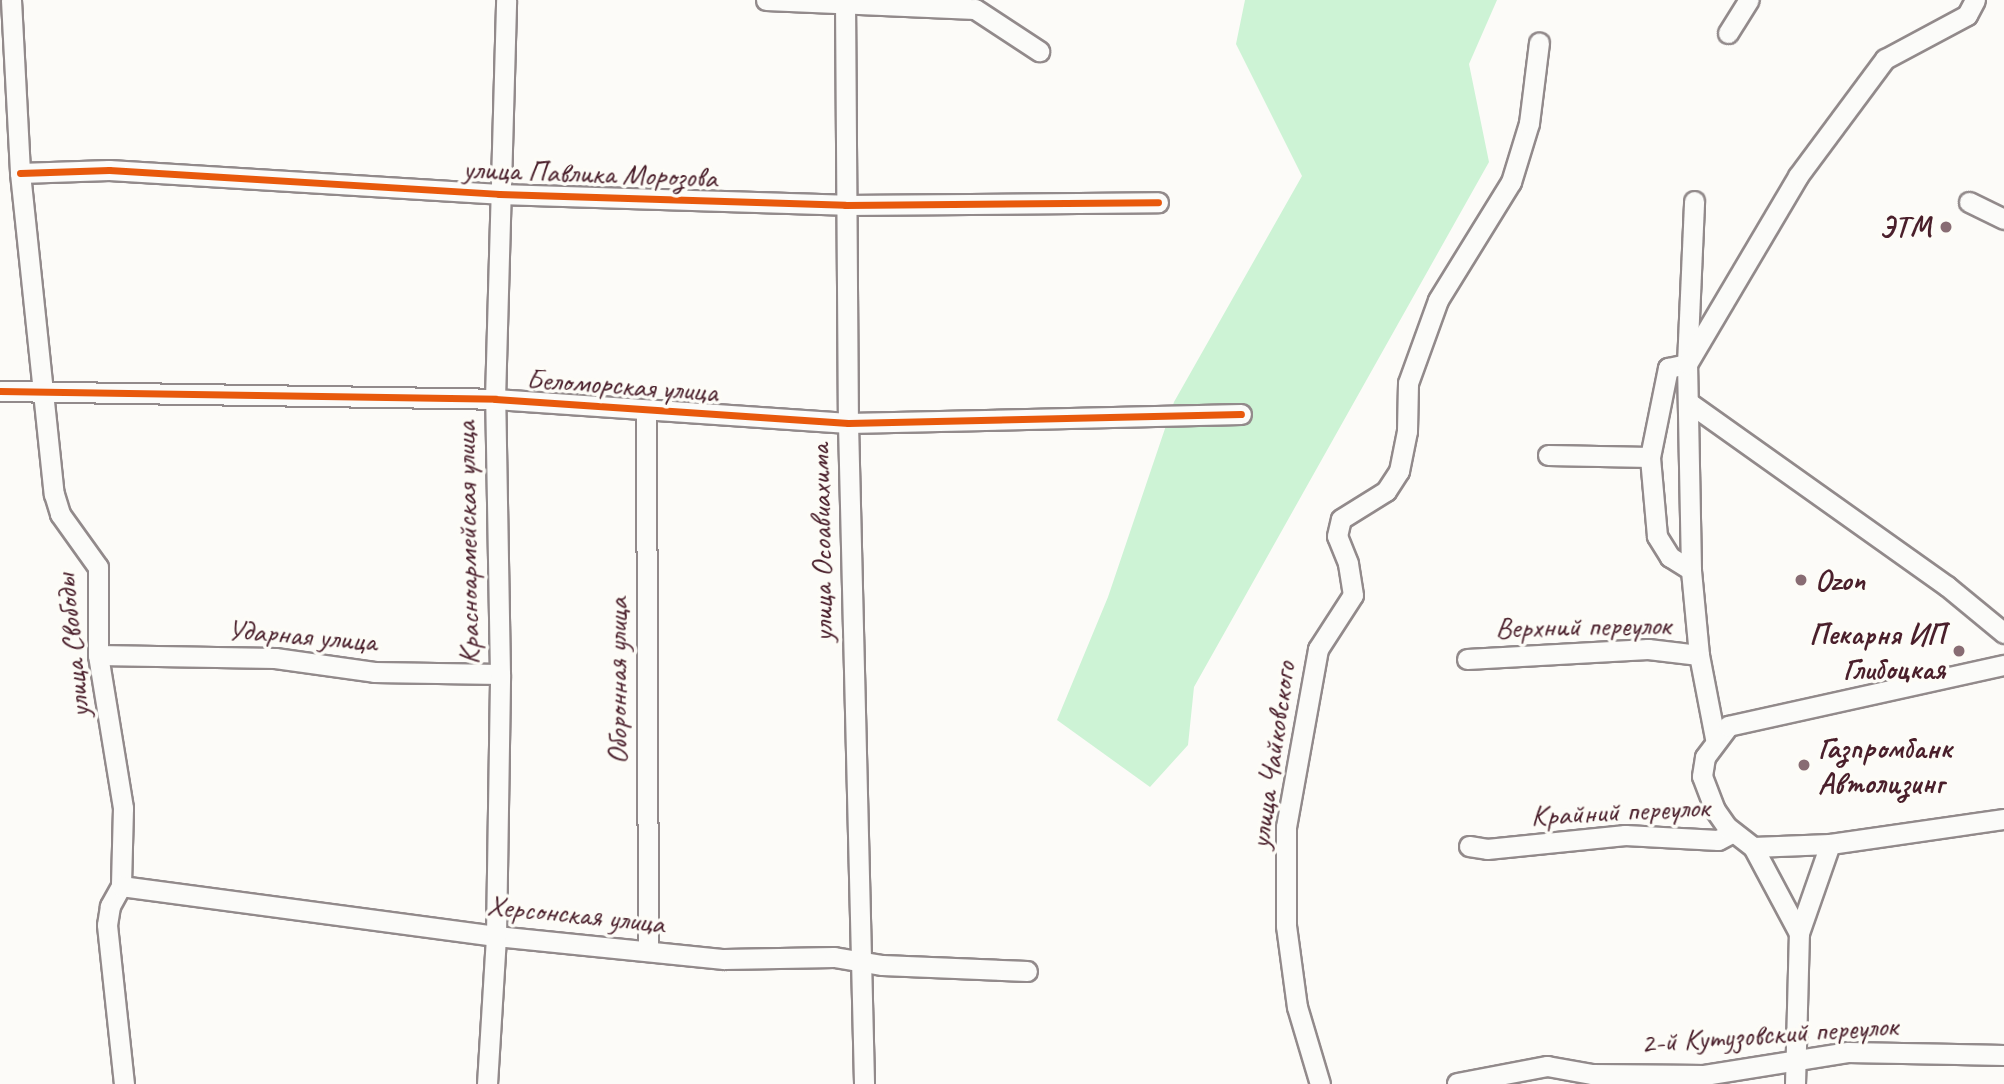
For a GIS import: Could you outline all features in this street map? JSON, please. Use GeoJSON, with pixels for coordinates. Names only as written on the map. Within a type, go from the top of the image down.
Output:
{"type":"FeatureCollection","features":[{"type":"Feature","properties":{"kind":"street","name":"Красноармейская улица"},"geometry":{"type":"LineString","coordinates":[[487,1084],[496,936],[500,674],[495,399],[506,0]]}},
{"type":"Feature","properties":{"kind":"street"},"geometry":{"type":"LineString","coordinates":[[766,0],[975,9],[1039,51]]}},
{"type":"Feature","properties":{"kind":"street"},"geometry":{"type":"LineString","coordinates":[[1728,33],[1749,0]]}},
{"type":"Feature","properties":{"kind":"street"},"geometry":{"type":"LineString","coordinates":[[1691,570],[1670,557],[1657,536],[1650,457],[1668,368],[1687,364],[1798,176],[1885,59],[1967,15],[1975,0]]}},
{"type":"Feature","properties":{"kind":"street","name":"улица Осоавиахима"},"geometry":{"type":"LineString","coordinates":[[845,2],[848,423],[858,961],[864,1084]]}},
{"type":"Feature","properties":{"kind":"street","name":"улица Свободы"},"geometry":{"type":"LineString","coordinates":[[8,6],[20,173],[54,494],[60,514],[98,567],[98,655],[124,807],[121,886],[110,906],[107,925],[124,1084]]}},
{"type":"Feature","properties":{"kind":"street","name":"улица Чайковского"},"geometry":{"type":"LineString","coordinates":[[1320,1084],[1297,1007],[1286,926],[1286,827],[1318,649],[1353,595],[1348,563],[1337,536],[1340,519],[1386,491],[1399,471],[1406,431],[1408,383],[1438,300],[1511,182],[1529,123],[1539,43]]}},
{"type":"Feature","properties":{"kind":"street","name":"улица Павлика Морозова"},"geometry":{"type":"LineString","coordinates":[[20,173],[149,172],[499,194],[845,205],[1158,202]]}},
{"type":"Feature","properties":{"kind":"street"},"geometry":{"type":"LineString","coordinates":[[1694,201],[1687,364],[1691,570],[1699,655],[1715,738]]}},
{"type":"Feature","properties":{"kind":"street"},"geometry":{"type":"LineString","coordinates":[[1969,202],[2004,219]]}},
{"type":"Feature","properties":{"kind":"street","name":"Беломорская улица"},"geometry":{"type":"LineString","coordinates":[[0,391],[43,389],[495,399],[848,423],[1241,414]]}},
{"type":"Feature","properties":{"kind":"street"},"geometry":{"type":"LineString","coordinates":[[1688,402],[1947,586],[2004,633]]}},
{"type":"Feature","properties":{"kind":"street","name":"Оборонная улица"},"geometry":{"type":"LineString","coordinates":[[646,410],[648,951]]}},
{"type":"Feature","properties":{"kind":"street"},"geometry":{"type":"LineString","coordinates":[[1548,455],[1650,457]]}},
{"type":"Feature","properties":{"kind":"street","name":"Верхний переулок"},"geometry":{"type":"LineString","coordinates":[[1467,659],[1648,649],[1699,655]]}},
{"type":"Feature","properties":{"kind":"street","name":"Ударная улица"},"geometry":{"type":"LineString","coordinates":[[98,655],[275,658],[374,672],[500,674]]}},
{"type":"Feature","properties":{"kind":"street"},"geometry":{"type":"LineString","coordinates":[[1799,933],[1753,847],[1732,832],[1715,810],[1702,776],[1704,757],[1715,738],[1728,726],[2004,665]]}},
{"type":"Feature","properties":{"kind":"street"},"geometry":{"type":"LineString","coordinates":[[1753,847],[1830,844],[2004,819]]}},
{"type":"Feature","properties":{"kind":"street","name":"Крайний переулок"},"geometry":{"type":"LineString","coordinates":[[1469,846],[1487,849],[1625,835],[1718,840],[1732,832]]}},
{"type":"Feature","properties":{"kind":"street"},"geometry":{"type":"LineString","coordinates":[[1795,1084],[1799,933],[1830,844]]}},
{"type":"Feature","properties":{"kind":"street","name":"Херсонская улица"},"geometry":{"type":"LineString","coordinates":[[121,886],[496,936],[724,959],[858,961],[1027,971]]}},
{"type":"Feature","properties":{"kind":"street","name":"2-й Кутузовский переулок"},"geometry":{"type":"LineString","coordinates":[[1457,1083],[1547,1066],[1592,1074],[1704,1075],[1796,1058],[1847,1052],[2004,1055]]}},
{"type":"Feature","properties":{"kind":"green space"},"geometry":{"type":"Polygon","coordinates":[[[1245,0],[1497,0],[1469,64],[1489,162],[1194,687],[1188,745],[1150,787],[1057,720],[1108,597],[1174,402],[1302,176],[1236,44],[1245,0]]]}},
{"type":"Feature","properties":{"kind":"cycle path"},"geometry":{"type":"LineString","coordinates":[[20,173],[109,170],[499,194],[845,205],[1158,202]]}},
{"type":"Feature","properties":{"kind":"cycle path"},"geometry":{"type":"LineString","coordinates":[[0,391],[495,399],[848,423],[1241,414]]}},
{"type":"Feature","properties":{"kind":"place","name":"ЭТМ"},"geometry":{"type":"Point","coordinates":[1946,227]}},
{"type":"Feature","properties":{"kind":"place","name":"Ozon"},"geometry":{"type":"Point","coordinates":[1801,580]}},
{"type":"Feature","properties":{"kind":"place","name":"Пекарня ИП Глибоцкая"},"geometry":{"type":"Point","coordinates":[1959,651]}},
{"type":"Feature","properties":{"kind":"place","name":"Газпромбанк Автолизинг"},"geometry":{"type":"Point","coordinates":[1804,765]}}]}
